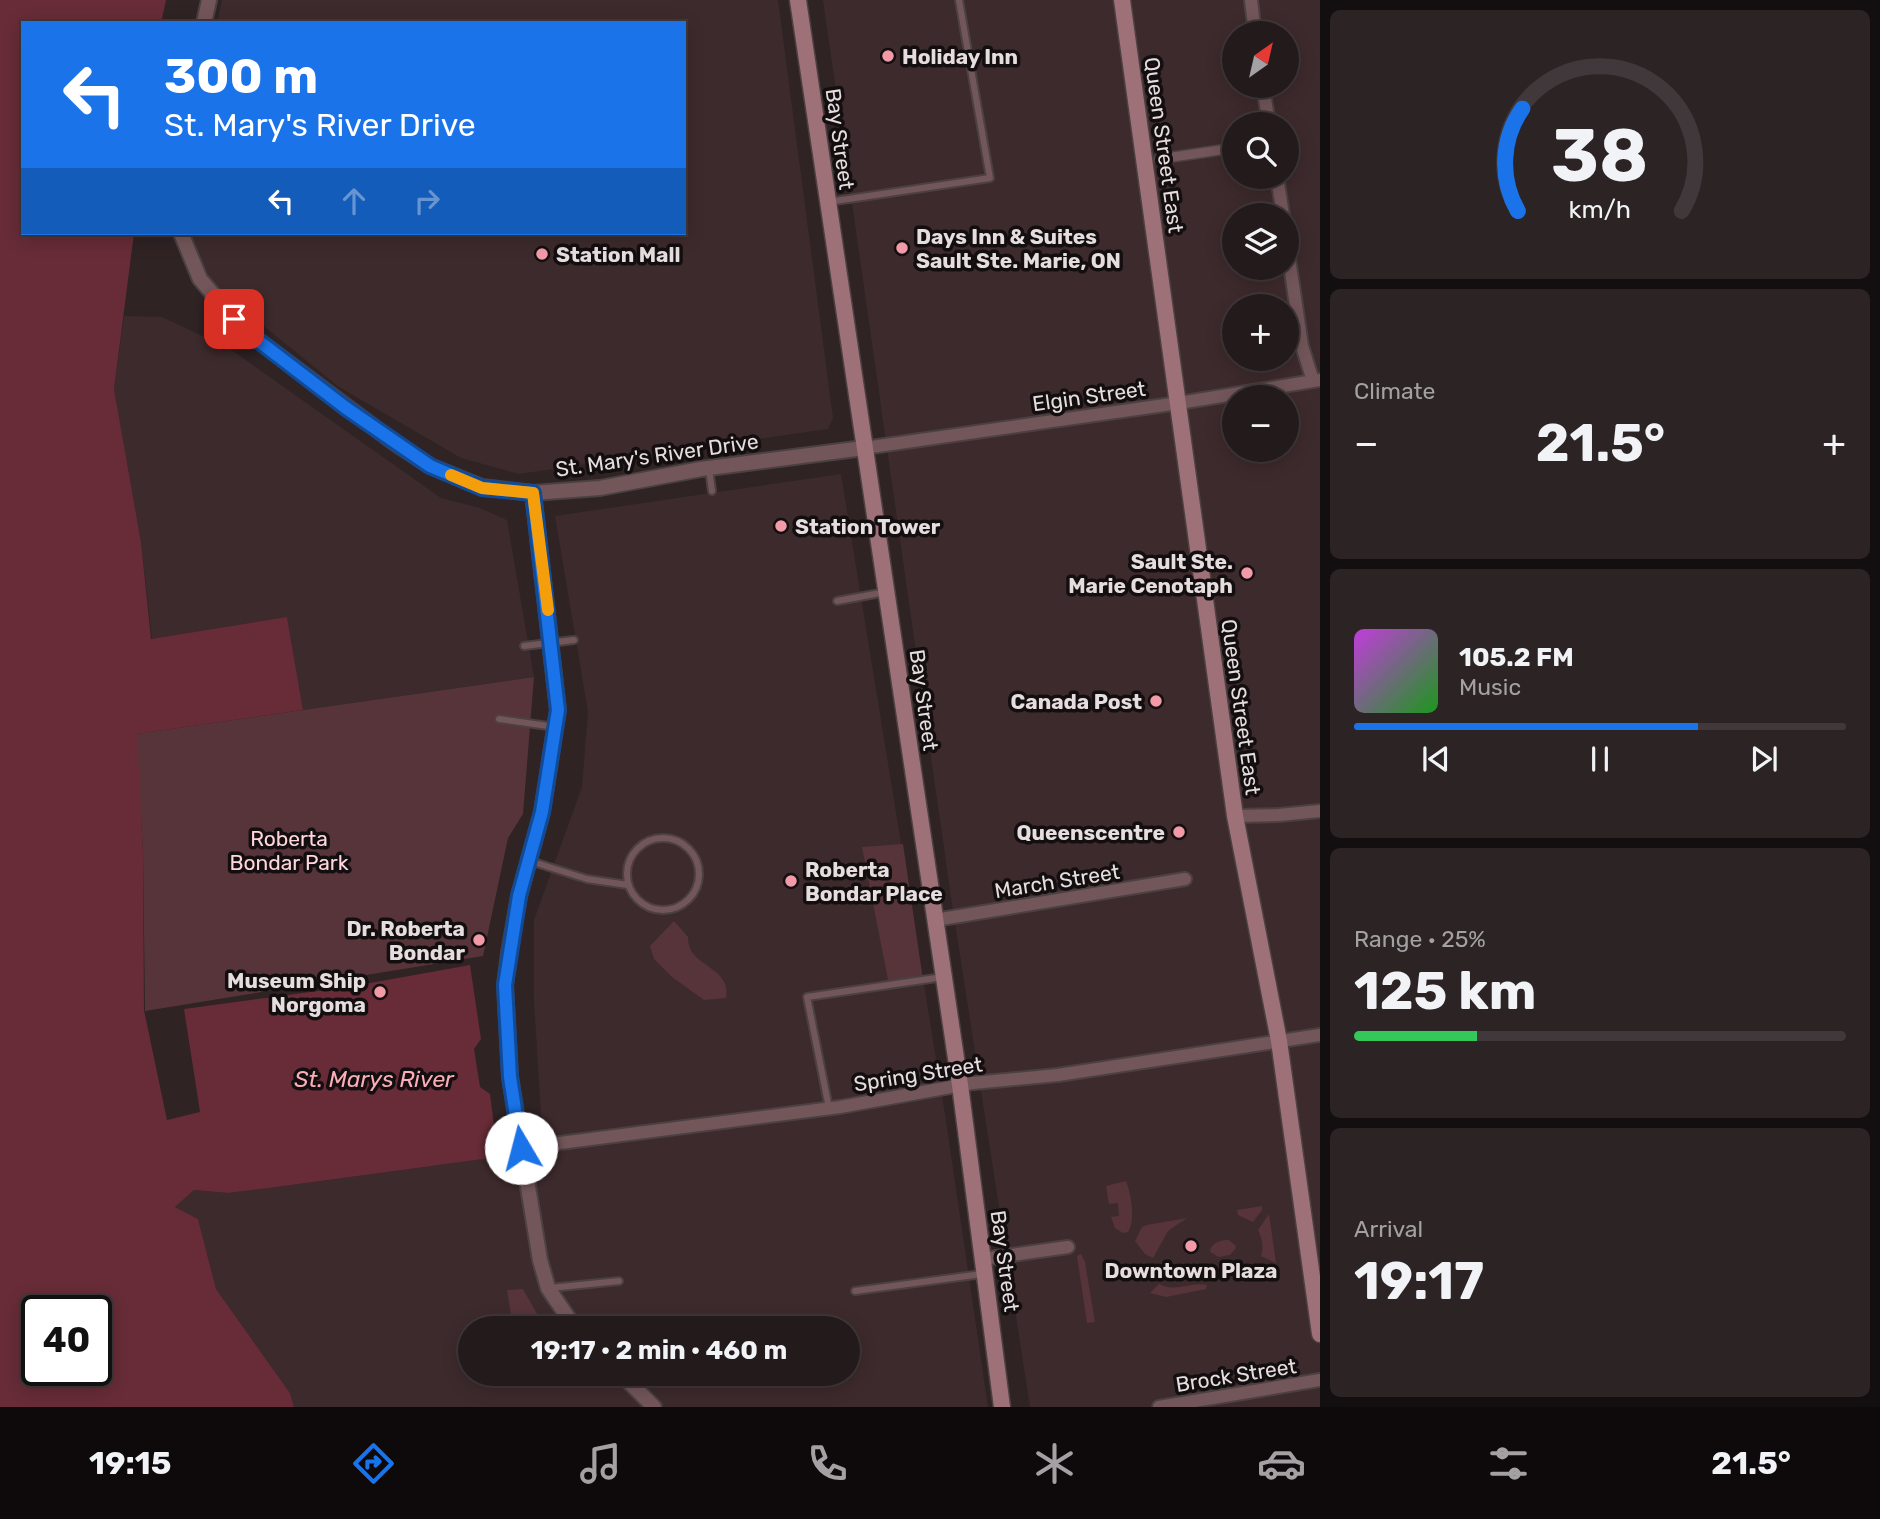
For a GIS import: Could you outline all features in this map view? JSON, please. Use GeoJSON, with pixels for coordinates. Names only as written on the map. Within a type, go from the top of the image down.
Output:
{"type":"FeatureCollection","features":[{"type":"Feature","properties":{"kind":"main road","name":"Bay Street"},"geometry":{"type":"LineString","coordinates":[[798,0],[960,1085],[1002,1407]]}},
{"type":"Feature","properties":{"kind":"main road","name":"Queen Street East"},"geometry":{"type":"LineString","coordinates":[[1122,0],[1180,403],[1235,816],[1279,1041],[1320,1334]]}},
{"type":"Feature","properties":{"kind":"street"},"geometry":{"type":"LineString","coordinates":[[204,21],[209,0]]}},
{"type":"Feature","properties":{"kind":"street"},"geometry":{"type":"LineString","coordinates":[[1251,0],[1254,21]]}},
{"type":"Feature","properties":{"kind":"street"},"geometry":{"type":"LineString","coordinates":[[1159,159],[1222,150]]}},
{"type":"Feature","properties":{"kind":"street","name":"St. Mary's River Drive"},"geometry":{"type":"LineString","coordinates":[[182,235],[200,279],[243,329],[346,408],[430,466],[482,488],[533,493],[600,488],[709,468],[864,448]]}},
{"type":"Feature","properties":{"kind":"street"},"geometry":{"type":"LineString","coordinates":[[1292,280],[1302,346],[1316,381]]}},
{"type":"Feature","properties":{"kind":"street","name":"Elgin Street"},"geometry":{"type":"LineString","coordinates":[[864,448],[1316,381]]}},
{"type":"Feature","properties":{"kind":"street"},"geometry":{"type":"LineString","coordinates":[[533,493],[558,710],[542,812],[519,896],[505,985],[510,1077],[540,1261],[548,1288],[567,1316]]}},
{"type":"Feature","properties":{"kind":"street"},"geometry":{"type":"LineString","coordinates":[[1235,816],[1279,816],[1320,811]]}},
{"type":"Feature","properties":{"kind":"street","name":"March Street"},"geometry":{"type":"LineString","coordinates":[[935,920],[1185,879]]}},
{"type":"Feature","properties":{"kind":"street","name":"Spring Street"},"geometry":{"type":"LineString","coordinates":[[521,1148],[830,1108],[960,1085],[1058,1075],[1320,1035]]}},
{"type":"Feature","properties":{"kind":"street"},"geometry":{"type":"LineString","coordinates":[[984,1266],[1068,1247]]}},
{"type":"Feature","properties":{"kind":"street","name":"Brock Street"},"geometry":{"type":"LineString","coordinates":[[1158,1407],[1320,1380]]}},
{"type":"Feature","properties":{"kind":"street"},"geometry":{"type":"LineString","coordinates":[[633,1386],[654,1407]]}},
{"type":"Feature","properties":{"kind":"lane"},"geometry":{"type":"LineString","coordinates":[[828,202],[990,178],[959,0]]}},
{"type":"Feature","properties":{"kind":"lane"},"geometry":{"type":"LineString","coordinates":[[709,468],[712,491]]}},
{"type":"Feature","properties":{"kind":"lane"},"geometry":{"type":"LineString","coordinates":[[837,601],[886,592]]}},
{"type":"Feature","properties":{"kind":"lane"},"geometry":{"type":"LineString","coordinates":[[524,646],[574,640]]}},
{"type":"Feature","properties":{"kind":"lane"},"geometry":{"type":"LineString","coordinates":[[499,719],[557,727]]}},
{"type":"Feature","properties":{"kind":"lane"},"geometry":{"type":"LineString","coordinates":[[530,861],[587,879],[628,885],[640,902],[661,910],[684,903],[693,894],[698,883],[696,859],[680,842],[668,838],[645,842],[635,850],[629,861],[628,885]]}},
{"type":"Feature","properties":{"kind":"lane"},"geometry":{"type":"LineString","coordinates":[[830,1108],[807,997],[943,977]]}},
{"type":"Feature","properties":{"kind":"lane"},"geometry":{"type":"LineString","coordinates":[[855,1291],[984,1266]]}},
{"type":"Feature","properties":{"kind":"lane"},"geometry":{"type":"LineString","coordinates":[[548,1288],[619,1281]]}},
{"type":"Feature","properties":{"kind":"shaded area"},"geometry":{"type":"Polygon","coordinates":[[[222,0],[778,0],[833,418],[828,429],[519,474],[461,458],[339,387],[213,285],[191,239],[191,235],[686,235],[686,21],[217,21],[222,0]]]}},
{"type":"Feature","properties":{"kind":"shaded area"},"geometry":{"type":"Polygon","coordinates":[[[823,0],[1320,0],[1320,1407],[1030,1407],[951,897],[823,0]]]}},
{"type":"Feature","properties":{"kind":"shaded area"},"geometry":{"type":"Polygon","coordinates":[[[124,316],[162,317],[230,349],[441,498],[480,508],[507,520],[534,677],[303,710],[287,617],[152,639],[141,542],[114,389],[124,316]]]}},
{"type":"Feature","properties":{"kind":"shaded area"},"geometry":{"type":"Polygon","coordinates":[[[841,474],[945,1114],[988,1407],[294,1407],[290,1393],[216,1289],[198,1219],[175,1207],[194,1190],[228,1193],[498,1157],[542,1132],[534,1000],[534,920],[582,787],[588,712],[555,516],[841,474]]]}},
{"type":"Feature","properties":{"kind":"green space","name":"Roberta Bondar Park"},"geometry":{"type":"Polygon","coordinates":[[[534,677],[523,814],[508,838],[483,956],[145,1011],[143,852],[136,734],[534,677]]]}},
{"type":"Feature","properties":{"kind":"green space"},"geometry":{"type":"Polygon","coordinates":[[[903,844],[923,980],[889,985],[862,847],[903,844]]]}},
{"type":"Feature","properties":{"kind":"green space"},"geometry":{"type":"Polygon","coordinates":[[[674,921],[688,937],[694,955],[722,979],[726,987],[726,998],[704,1000],[672,977],[654,959],[650,946],[674,921]]]}},
{"type":"Feature","properties":{"kind":"green space"},"geometry":{"type":"Polygon","coordinates":[[[1126,1181],[1132,1214],[1128,1232],[1123,1233],[1115,1228],[1111,1217],[1119,1216],[1118,1203],[1109,1204],[1106,1186],[1126,1181]]]}},
{"type":"Feature","properties":{"kind":"green space"},"geometry":{"type":"Polygon","coordinates":[[[1262,1206],[1253,1222],[1238,1215],[1237,1210],[1262,1206]]]}},
{"type":"Feature","properties":{"kind":"green space"},"geometry":{"type":"Polygon","coordinates":[[[1269,1214],[1276,1263],[1261,1256],[1262,1243],[1258,1230],[1269,1214]]]}},
{"type":"Feature","properties":{"kind":"green space"},"geometry":{"type":"Polygon","coordinates":[[[1187,1218],[1168,1231],[1153,1258],[1145,1254],[1135,1241],[1142,1227],[1187,1218]]]}},
{"type":"Feature","properties":{"kind":"green space"},"geometry":{"type":"Polygon","coordinates":[[[1229,1240],[1236,1248],[1230,1255],[1219,1257],[1210,1252],[1214,1244],[1229,1240]]]}},
{"type":"Feature","properties":{"kind":"green space"},"geometry":{"type":"Polygon","coordinates":[[[1081,1254],[1085,1262],[1095,1322],[1087,1323],[1077,1256],[1081,1254]]]}},
{"type":"Feature","properties":{"kind":"green space"},"geometry":{"type":"Polygon","coordinates":[[[1159,1284],[1171,1287],[1207,1285],[1206,1289],[1166,1297],[1150,1293],[1159,1284]]]}},
{"type":"Feature","properties":{"kind":"green space"},"geometry":{"type":"Polygon","coordinates":[[[523,1289],[538,1316],[511,1316],[507,1290],[523,1289]]]}},
{"type":"Feature","properties":{"kind":"water","name":"St. Marys River"},"geometry":{"type":"Polygon","coordinates":[[[0,0],[166,0],[161,21],[21,21],[21,235],[134,235],[114,389],[141,542],[151,639],[287,617],[303,710],[137,734],[143,852],[144,1010],[167,1120],[200,1112],[184,1009],[348,987],[470,965],[481,1039],[474,1049],[480,1087],[490,1094],[498,1157],[228,1193],[194,1190],[175,1207],[198,1219],[216,1289],[290,1393],[294,1407],[0,1407],[0,0]]]}},
{"type":"Feature","properties":{"kind":"slow traffic"},"geometry":{"type":"LineString","coordinates":[[451,475],[482,488],[533,493],[548,610]]}},
{"type":"Feature","properties":{"kind":"place","name":"Holiday Inn"},"geometry":{"type":"Point","coordinates":[888,56]}},
{"type":"Feature","properties":{"kind":"place","name":"Days Inn & Suites Sault Ste. Marie, ON"},"geometry":{"type":"Point","coordinates":[902,248]}},
{"type":"Feature","properties":{"kind":"place","name":"Station Mall"},"geometry":{"type":"Point","coordinates":[542,254]}},
{"type":"Feature","properties":{"kind":"place","name":"Station Tower"},"geometry":{"type":"Point","coordinates":[781,526]}},
{"type":"Feature","properties":{"kind":"place","name":"Sault Ste. Marie Cenotaph"},"geometry":{"type":"Point","coordinates":[1247,573]}},
{"type":"Feature","properties":{"kind":"place","name":"Canada Post"},"geometry":{"type":"Point","coordinates":[1156,701]}},
{"type":"Feature","properties":{"kind":"place","name":"Queenscentre"},"geometry":{"type":"Point","coordinates":[1179,832]}},
{"type":"Feature","properties":{"kind":"place","name":"Roberta Bondar Place"},"geometry":{"type":"Point","coordinates":[791,881]}},
{"type":"Feature","properties":{"kind":"place","name":"Dr. Roberta Bondar"},"geometry":{"type":"Point","coordinates":[479,940]}},
{"type":"Feature","properties":{"kind":"place","name":"Museum Ship Norgoma"},"geometry":{"type":"Point","coordinates":[380,992]}},
{"type":"Feature","properties":{"kind":"place","name":"Downtown Plaza"},"geometry":{"type":"Point","coordinates":[1191,1246]}},
{"type":"Feature","properties":{"kind":"route"},"geometry":{"type":"LineString","coordinates":[[234,319],[243,329],[346,408],[430,466],[482,488],[533,493],[558,710],[542,812],[519,896],[505,985],[510,1077],[521,1148]]}}]}
